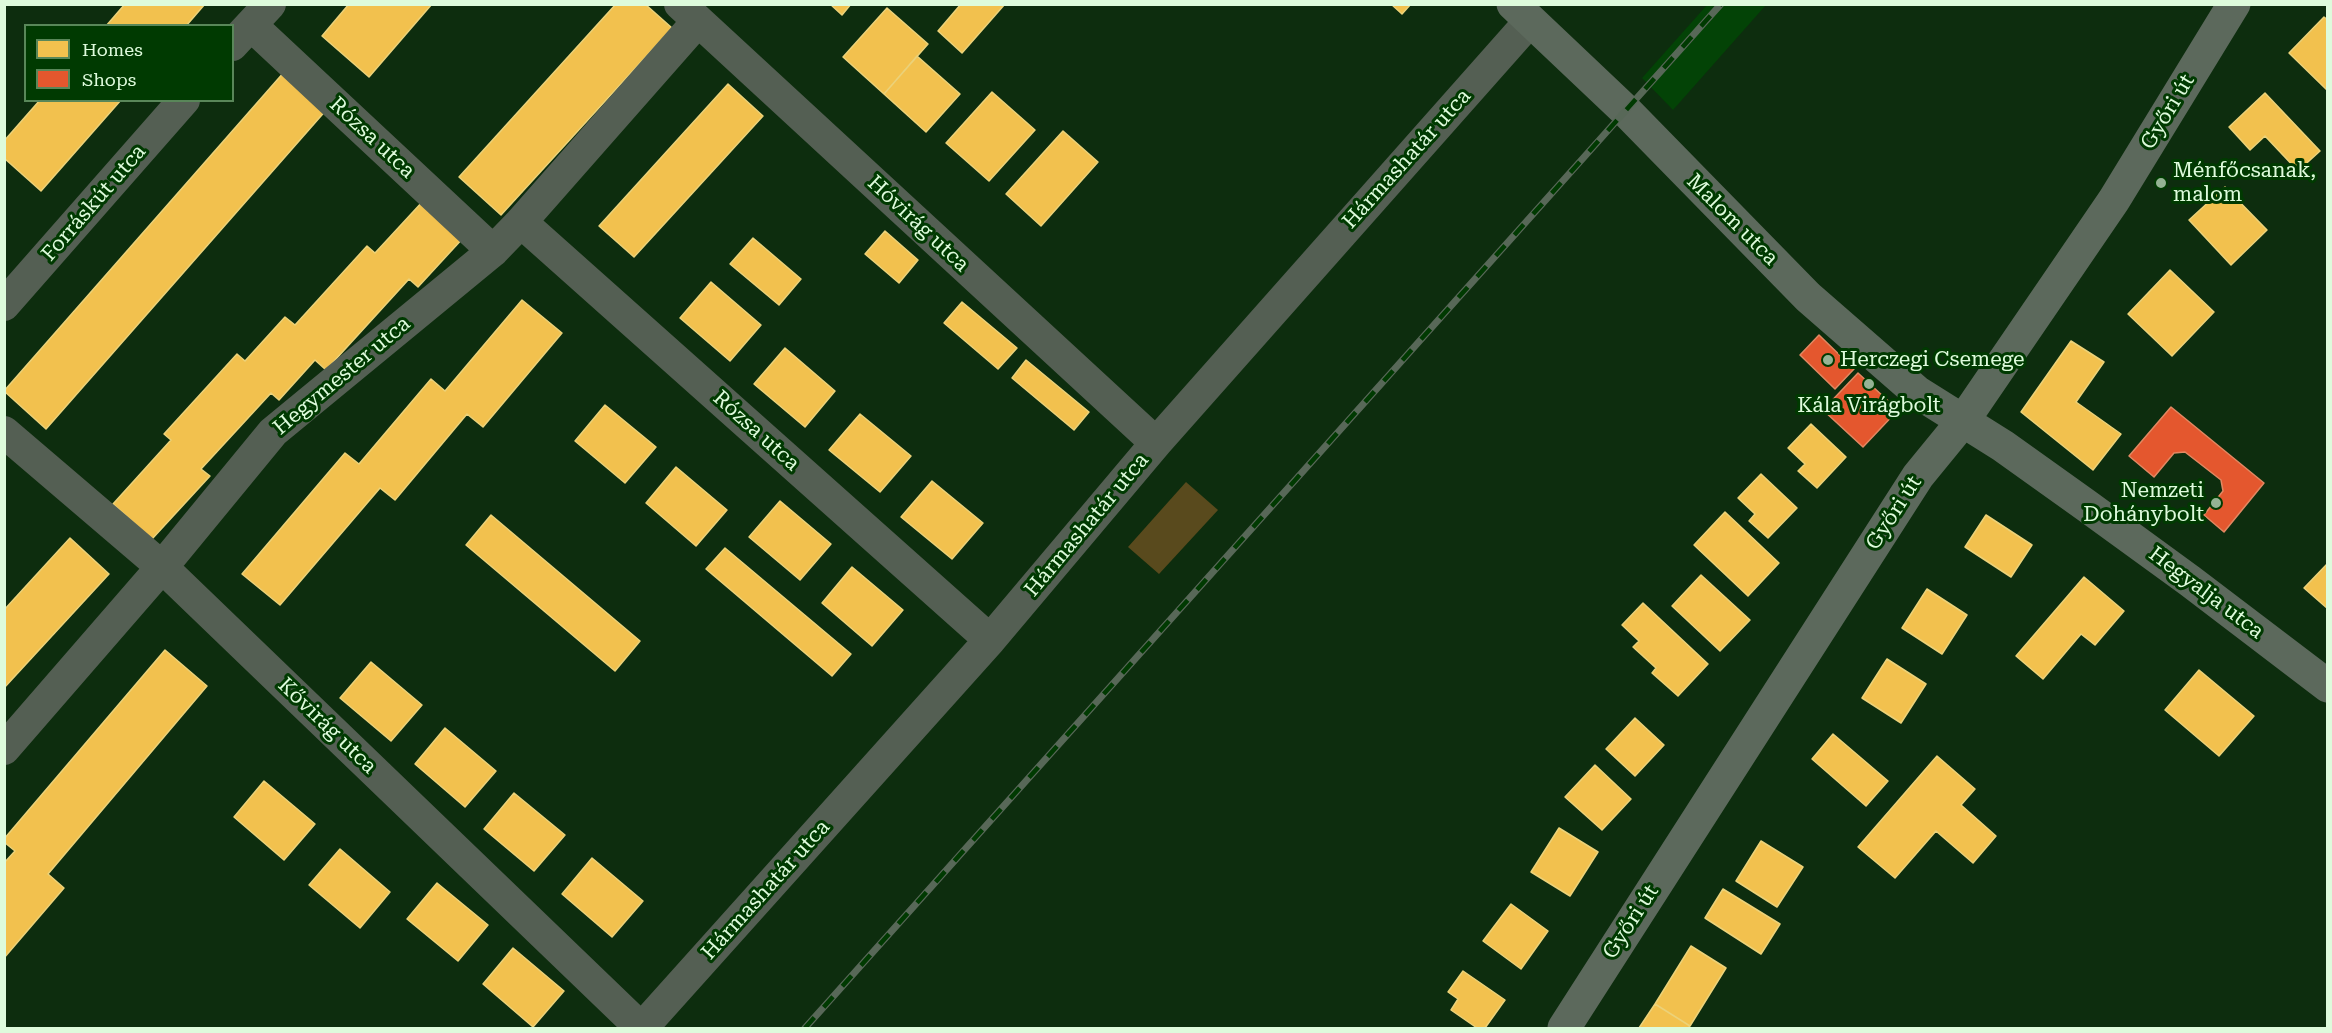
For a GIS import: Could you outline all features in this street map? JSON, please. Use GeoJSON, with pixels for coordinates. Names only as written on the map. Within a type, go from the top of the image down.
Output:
{"type":"FeatureCollection","features":[{"type":"Feature","properties":{"kind":"street","name":"Győri út"},"geometry":{"type":"LineString","coordinates":[[1564,1029],[1918,476],[1963,421],[2114,200],[2234,4]]}},
{"type":"Feature","properties":{"kind":"street","name":"Hegymester utca"},"geometry":{"type":"LineString","coordinates":[[4,749],[162,567],[273,432],[493,251],[521,222],[689,13]]}},
{"type":"Feature","properties":{"kind":"street","name":"Hóvirág utca"},"geometry":{"type":"LineString","coordinates":[[689,13],[1156,443]]}},
{"type":"Feature","properties":{"kind":"street","name":"Malom utca"},"geometry":{"type":"LineString","coordinates":[[1522,13],[1626,111],[1808,297],[1917,392],[1963,421]]}},
{"type":"Feature","properties":{"kind":"street","name":"Hármashatár utca"},"geometry":{"type":"LineString","coordinates":[[642,1029],[990,640],[1522,13]]}},
{"type":"Feature","properties":{"kind":"street","name":"Rózsa utca"},"geometry":{"type":"LineString","coordinates":[[251,25],[493,251]]}},
{"type":"Feature","properties":{"kind":"street","name":"Forráskút utca"},"geometry":{"type":"LineString","coordinates":[[4,305],[182,102]]}},
{"type":"Feature","properties":{"kind":"street","name":"Rózsa utca"},"geometry":{"type":"LineString","coordinates":[[521,222],[990,640]]}},
{"type":"Feature","properties":{"kind":"street","name":"Hegyalja utca"},"geometry":{"type":"LineString","coordinates":[[1963,421],[2003,446],[2162,560],[2326,683]]}},
{"type":"Feature","properties":{"kind":"street","name":"Kővirág utca"},"geometry":{"type":"LineString","coordinates":[[4,432],[162,567],[642,1029]]}},
{"type":"Feature","properties":{"kind":"shaded area"},"geometry":{"type":"Polygon","coordinates":[[[1707,5],[1766,5],[1673,110],[1642,78],[1707,5]]]}},
{"type":"Feature","properties":{"kind":"shaded area"},"geometry":{"type":"Polygon","coordinates":[[[1186,482],[1218,510],[1159,574],[1128,547],[1186,482]]]}},
{"type":"Feature","properties":{"kind":"building: Homes"},"geometry":{"type":"Polygon","coordinates":[[[125,4],[205,4],[188,24],[108,24],[125,4]]]}},
{"type":"Feature","properties":{"kind":"building: Homes"},"geometry":{"type":"Polygon","coordinates":[[[349,4],[432,4],[369,77],[322,36],[349,4]]]}},
{"type":"Feature","properties":{"kind":"building: Homes"},"geometry":{"type":"Polygon","coordinates":[[[616,4],[645,4],[672,28],[501,215],[459,177],[616,4]]]}},
{"type":"Feature","properties":{"kind":"building: Homes"},"geometry":{"type":"Polygon","coordinates":[[[830,4],[851,4],[842,15],[830,4]]]}},
{"type":"Feature","properties":{"kind":"building: Homes"},"geometry":{"type":"Polygon","coordinates":[[[961,4],[1005,4],[962,53],[938,31],[961,4]]]}},
{"type":"Feature","properties":{"kind":"building: Homes"},"geometry":{"type":"Polygon","coordinates":[[[1391,4],[1411,4],[1402,14],[1391,4]]]}},
{"type":"Feature","properties":{"kind":"building: Homes"},"geometry":{"type":"Polygon","coordinates":[[[887,8],[928,44],[884,94],[843,57],[887,8]]]}},
{"type":"Feature","properties":{"kind":"building: Homes"},"geometry":{"type":"Polygon","coordinates":[[[2324,17],[2328,20],[2328,91],[2289,53],[2324,17]]]}},
{"type":"Feature","properties":{"kind":"building: Homes"},"geometry":{"type":"Polygon","coordinates":[[[917,56],[960,94],[926,132],[884,94],[917,56]]]}},
{"type":"Feature","properties":{"kind":"building: Homes"},"geometry":{"type":"Polygon","coordinates":[[[285,71],[328,108],[46,429],[4,391],[285,71]]]}},
{"type":"Feature","properties":{"kind":"building: Homes"},"geometry":{"type":"Polygon","coordinates":[[[728,84],[763,116],[634,257],[599,226],[728,84]]]}},
{"type":"Feature","properties":{"kind":"building: Homes"},"geometry":{"type":"Polygon","coordinates":[[[992,92],[1035,130],[989,181],[946,143],[992,92]]]}},
{"type":"Feature","properties":{"kind":"building: Homes"},"geometry":{"type":"Polygon","coordinates":[[[2265,93],[2320,151],[2298,171],[2265,136],[2250,150],[2229,127],[2265,93]]]}},
{"type":"Feature","properties":{"kind":"building: Homes"},"geometry":{"type":"Polygon","coordinates":[[[38,102],[119,102],[41,191],[4,158],[4,141],[38,102]]]}},
{"type":"Feature","properties":{"kind":"building: Homes"},"geometry":{"type":"Polygon","coordinates":[[[1063,131],[1098,162],[1041,226],[1006,194],[1063,131]]]}},
{"type":"Feature","properties":{"kind":"building: Homes"},"geometry":{"type":"Polygon","coordinates":[[[2225,187],[2267,230],[2231,265],[2189,220],[2225,187]]]}},
{"type":"Feature","properties":{"kind":"building: Homes"},"geometry":{"type":"Polygon","coordinates":[[[424,200],[464,237],[418,287],[409,279],[326,370],[315,360],[279,400],[271,393],[201,469],[210,476],[152,539],[113,504],[171,440],[164,434],[237,354],[245,361],[285,317],[295,325],[367,246],[375,253],[424,200]]]}},
{"type":"Feature","properties":{"kind":"building: Homes"},"geometry":{"type":"Polygon","coordinates":[[[885,231],[918,260],[899,283],[865,254],[885,231]]]}},
{"type":"Feature","properties":{"kind":"building: Homes"},"geometry":{"type":"Polygon","coordinates":[[[753,238],[801,279],[779,305],[730,264],[753,238]]]}},
{"type":"Feature","properties":{"kind":"building: Homes"},"geometry":{"type":"Polygon","coordinates":[[[2170,270],[2214,312],[2172,356],[2128,314],[2170,270]]]}},
{"type":"Feature","properties":{"kind":"building: Homes"},"geometry":{"type":"Polygon","coordinates":[[[711,282],[761,325],[730,361],[680,318],[711,282]]]}},
{"type":"Feature","properties":{"kind":"building: Homes"},"geometry":{"type":"Polygon","coordinates":[[[522,300],[562,333],[483,427],[467,414],[395,500],[380,488],[280,605],[242,574],[345,453],[359,464],[431,379],[445,391],[522,300]]]}},
{"type":"Feature","properties":{"kind":"building: Homes"},"geometry":{"type":"Polygon","coordinates":[[[962,302],[1017,348],[998,369],[944,323],[962,302]]]}},
{"type":"Feature","properties":{"kind":"building: Homes"},"geometry":{"type":"Polygon","coordinates":[[[2071,341],[2104,362],[2076,402],[2121,434],[2093,470],[2021,412],[2071,341]]]}},
{"type":"Feature","properties":{"kind":"building: Homes"},"geometry":{"type":"Polygon","coordinates":[[[785,348],[835,391],[805,427],[754,384],[785,348]]]}},
{"type":"Feature","properties":{"kind":"building: Homes"},"geometry":{"type":"Polygon","coordinates":[[[1026,360],[1089,412],[1074,430],[1012,378],[1026,360]]]}},
{"type":"Feature","properties":{"kind":"building: Homes"},"geometry":{"type":"Polygon","coordinates":[[[605,405],[656,447],[625,483],[575,441],[605,405]]]}},
{"type":"Feature","properties":{"kind":"building: Homes"},"geometry":{"type":"Polygon","coordinates":[[[860,414],[911,456],[880,492],[829,450],[860,414]]]}},
{"type":"Feature","properties":{"kind":"building: Homes"},"geometry":{"type":"Polygon","coordinates":[[[1811,424],[1846,457],[1817,488],[1798,471],[1805,464],[1788,448],[1811,424]]]}},
{"type":"Feature","properties":{"kind":"building: Homes"},"geometry":{"type":"Polygon","coordinates":[[[676,467],[727,510],[696,546],[646,503],[676,467]]]}},
{"type":"Feature","properties":{"kind":"building: Homes"},"geometry":{"type":"Polygon","coordinates":[[[1761,474],[1797,508],[1768,538],[1749,521],[1755,514],[1738,498],[1761,474]]]}},
{"type":"Feature","properties":{"kind":"building: Homes"},"geometry":{"type":"Polygon","coordinates":[[[932,481],[983,523],[952,559],[901,517],[932,481]]]}},
{"type":"Feature","properties":{"kind":"building: Homes"},"geometry":{"type":"Polygon","coordinates":[[[780,501],[831,544],[800,580],[749,537],[780,501]]]}},
{"type":"Feature","properties":{"kind":"building: Homes"},"geometry":{"type":"Polygon","coordinates":[[[1725,512],[1779,563],[1748,596],[1694,545],[1725,512]]]}},
{"type":"Feature","properties":{"kind":"building: Homes"},"geometry":{"type":"Polygon","coordinates":[[[491,515],[640,641],[615,671],[466,545],[491,515]]]}},
{"type":"Feature","properties":{"kind":"building: Homes"},"geometry":{"type":"Polygon","coordinates":[[[1986,515],[2032,545],[2011,577],[1965,547],[1986,515]]]}},
{"type":"Feature","properties":{"kind":"building: Homes"},"geometry":{"type":"Polygon","coordinates":[[[70,538],[109,574],[4,688],[4,610],[70,538]]]}},
{"type":"Feature","properties":{"kind":"building: Homes"},"geometry":{"type":"Polygon","coordinates":[[[725,548],[851,654],[832,676],[706,569],[725,548]]]}},
{"type":"Feature","properties":{"kind":"building: Homes"},"geometry":{"type":"Polygon","coordinates":[[[2328,563],[2328,609],[2304,588],[2328,563]]]}},
{"type":"Feature","properties":{"kind":"building: Homes"},"geometry":{"type":"Polygon","coordinates":[[[852,567],[903,610],[872,646],[822,603],[852,567]]]}},
{"type":"Feature","properties":{"kind":"building: Homes"},"geometry":{"type":"Polygon","coordinates":[[[1701,575],[1750,620],[1720,651],[1672,606],[1701,575]]]}},
{"type":"Feature","properties":{"kind":"building: Homes"},"geometry":{"type":"Polygon","coordinates":[[[2084,577],[2124,611],[2095,645],[2081,634],[2043,679],[2016,656],[2084,577]]]}},
{"type":"Feature","properties":{"kind":"building: Homes"},"geometry":{"type":"Polygon","coordinates":[[[1927,589],[1967,615],[1942,654],[1902,628],[1927,589]]]}},
{"type":"Feature","properties":{"kind":"building: Homes"},"geometry":{"type":"Polygon","coordinates":[[[1643,603],[1708,664],[1678,696],[1652,673],[1656,668],[1633,647],[1639,641],[1622,625],[1643,603]]]}},
{"type":"Feature","properties":{"kind":"building: Homes"},"geometry":{"type":"Polygon","coordinates":[[[165,650],[207,686],[48,874],[64,888],[4,958],[4,863],[15,851],[4,842],[4,839],[165,650]]]}},
{"type":"Feature","properties":{"kind":"building: Homes"},"geometry":{"type":"Polygon","coordinates":[[[1887,659],[1926,684],[1901,723],[1862,698],[1887,659]]]}},
{"type":"Feature","properties":{"kind":"building: Homes"},"geometry":{"type":"Polygon","coordinates":[[[371,662],[422,705],[391,741],[340,698],[371,662]]]}},
{"type":"Feature","properties":{"kind":"building: Homes"},"geometry":{"type":"Polygon","coordinates":[[[2199,670],[2254,716],[2219,756],[2165,710],[2199,670]]]}},
{"type":"Feature","properties":{"kind":"building: Homes"},"geometry":{"type":"Polygon","coordinates":[[[1635,718],[1664,745],[1635,776],[1606,749],[1635,718]]]}},
{"type":"Feature","properties":{"kind":"building: Homes"},"geometry":{"type":"Polygon","coordinates":[[[445,728],[496,771],[465,807],[415,764],[445,728]]]}},
{"type":"Feature","properties":{"kind":"building: Homes"},"geometry":{"type":"Polygon","coordinates":[[[1833,734],[1888,781],[1866,806],[1812,759],[1833,734]]]}},
{"type":"Feature","properties":{"kind":"building: Homes"},"geometry":{"type":"Polygon","coordinates":[[[1937,756],[1975,789],[1961,805],[1996,836],[1973,863],[1936,831],[1895,878],[1858,847],[1937,756]]]}},
{"type":"Feature","properties":{"kind":"building: Homes"},"geometry":{"type":"Polygon","coordinates":[[[1595,765],[1631,799],[1602,830],[1565,797],[1595,765]]]}},
{"type":"Feature","properties":{"kind":"building: Homes"},"geometry":{"type":"Polygon","coordinates":[[[264,781],[315,824],[284,860],[234,817],[264,781]]]}},
{"type":"Feature","properties":{"kind":"building: Homes"},"geometry":{"type":"Polygon","coordinates":[[[514,793],[565,835],[534,871],[484,829],[514,793]]]}},
{"type":"Feature","properties":{"kind":"building: Homes"},"geometry":{"type":"Polygon","coordinates":[[[1559,828],[1598,852],[1570,896],[1531,872],[1559,828]]]}},
{"type":"Feature","properties":{"kind":"building: Homes"},"geometry":{"type":"Polygon","coordinates":[[[1761,841],[1803,867],[1777,907],[1736,881],[1761,841]]]}},
{"type":"Feature","properties":{"kind":"building: Homes"},"geometry":{"type":"Polygon","coordinates":[[[340,849],[390,892],[360,928],[309,885],[340,849]]]}},
{"type":"Feature","properties":{"kind":"building: Homes"},"geometry":{"type":"Polygon","coordinates":[[[592,858],[643,901],[612,937],[562,894],[592,858]]]}},
{"type":"Feature","properties":{"kind":"building: Homes"},"geometry":{"type":"Polygon","coordinates":[[[437,883],[488,925],[458,961],[407,919],[437,883]]]}},
{"type":"Feature","properties":{"kind":"building: Homes"},"geometry":{"type":"Polygon","coordinates":[[[1723,889],[1780,924],[1761,954],[1705,918],[1723,889]]]}},
{"type":"Feature","properties":{"kind":"building: Homes"},"geometry":{"type":"Polygon","coordinates":[[[1511,904],[1548,931],[1521,969],[1483,941],[1511,904]]]}},
{"type":"Feature","properties":{"kind":"building: Homes"},"geometry":{"type":"Polygon","coordinates":[[[1691,946],[1726,968],[1690,1026],[1655,1004],[1691,946]]]}},
{"type":"Feature","properties":{"kind":"building: Homes"},"geometry":{"type":"Polygon","coordinates":[[[513,948],[564,991],[533,1027],[483,984],[513,948]]]}},
{"type":"Feature","properties":{"kind":"building: Homes"},"geometry":{"type":"Polygon","coordinates":[[[1463,971],[1505,1000],[1485,1028],[1477,1028],[1451,1010],[1458,999],[1448,992],[1463,971]]]}},
{"type":"Feature","properties":{"kind":"building: Homes"},"geometry":{"type":"Polygon","coordinates":[[[1655,1004],[1690,1026],[1688,1028],[1639,1028],[1655,1004]]]}},
{"type":"Feature","properties":{"kind":"building: Shops"},"geometry":{"type":"Polygon","coordinates":[[[1819,335],[1854,369],[1835,389],[1800,355],[1819,335]]]}},
{"type":"Feature","properties":{"kind":"building: Shops"},"geometry":{"type":"Polygon","coordinates":[[[1858,373],[1898,410],[1863,447],[1823,410],[1858,373]]]}},
{"type":"Feature","properties":{"kind":"building: Shops"},"geometry":{"type":"Polygon","coordinates":[[[2171,407],[2264,483],[2224,532],[2204,515],[2223,491],[2221,480],[2185,452],[2174,453],[2154,477],[2129,456],[2171,407]]]}},
{"type":"Feature","properties":{"kind":"railway"},"geometry":{"type":"LineString","coordinates":[[805,1028],[1721,4]]}},
{"type":"Feature","properties":{"kind":"place","name":"Ménfőcsanak, malom"},"geometry":{"type":"Point","coordinates":[2161,183]}},
{"type":"Feature","properties":{"kind":"place","name":"Herczegi Csemege"},"geometry":{"type":"Point","coordinates":[1828,360]}},
{"type":"Feature","properties":{"kind":"place","name":"Kála Virágbolt"},"geometry":{"type":"Point","coordinates":[1869,384]}},
{"type":"Feature","properties":{"kind":"place","name":"Nemzeti Dohánybolt"},"geometry":{"type":"Point","coordinates":[2216,503]}}]}
